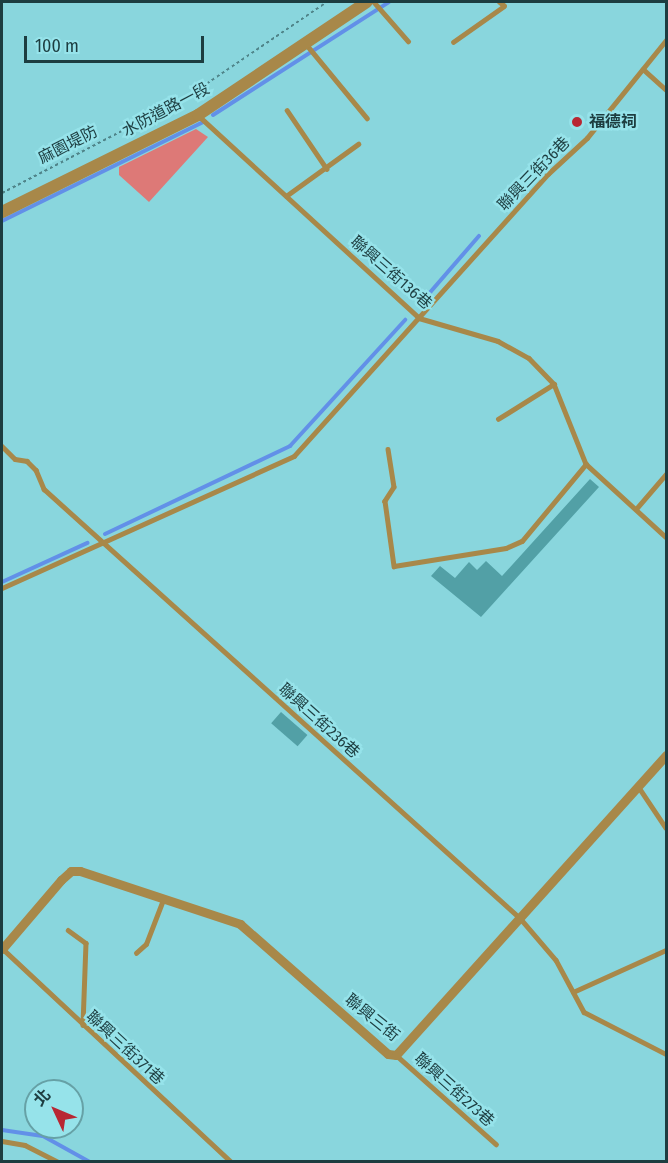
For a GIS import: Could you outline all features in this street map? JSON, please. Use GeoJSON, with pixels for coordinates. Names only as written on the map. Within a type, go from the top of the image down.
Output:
{"type":"FeatureCollection","features":[{"type":"Feature","properties":{"kind":"street","name":"水防道路一段"},"geometry":{"type":"LineString","coordinates":[[2,212],[198,115],[372,2]]}},
{"type":"Feature","properties":{"kind":"street","name":"聯興三街"},"geometry":{"type":"LineString","coordinates":[[3,949],[71,871],[240,924],[388,1054],[396,1055],[666,755]]}},
{"type":"Feature","properties":{"kind":"lane"},"geometry":{"type":"LineString","coordinates":[[372,2],[408,41]]}},
{"type":"Feature","properties":{"kind":"lane"},"geometry":{"type":"LineString","coordinates":[[453,42],[504,6],[499,2]]}},
{"type":"Feature","properties":{"kind":"lane","name":"聯興三街36巷"},"geometry":{"type":"LineString","coordinates":[[419,318],[548,174],[587,138],[666,40]]}},
{"type":"Feature","properties":{"kind":"lane"},"geometry":{"type":"LineString","coordinates":[[307,44],[368,118]]}},
{"type":"Feature","properties":{"kind":"lane"},"geometry":{"type":"LineString","coordinates":[[642,69],[666,90]]}},
{"type":"Feature","properties":{"kind":"lane"},"geometry":{"type":"LineString","coordinates":[[287,110],[327,169]]}},
{"type":"Feature","properties":{"kind":"lane","name":"聯興三街136巷"},"geometry":{"type":"LineString","coordinates":[[198,115],[419,318],[498,341],[529,358],[554,384],[586,464],[666,537]]}},
{"type":"Feature","properties":{"kind":"lane"},"geometry":{"type":"LineString","coordinates":[[286,196],[327,169],[358,144]]}},
{"type":"Feature","properties":{"kind":"lane"},"geometry":{"type":"LineString","coordinates":[[2,588],[294,456],[419,318]]}},
{"type":"Feature","properties":{"kind":"lane"},"geometry":{"type":"LineString","coordinates":[[498,419],[554,384]]}},
{"type":"Feature","properties":{"kind":"lane","name":"聯興三街236巷"},"geometry":{"type":"LineString","coordinates":[[2,446],[15,459],[32,465],[44,489],[104,540],[520,918],[556,960],[584,1012],[666,1054]]}},
{"type":"Feature","properties":{"kind":"lane"},"geometry":{"type":"LineString","coordinates":[[388,449],[394,487],[385,501],[394,566],[506,548],[522,541],[586,464]]}},
{"type":"Feature","properties":{"kind":"lane"},"geometry":{"type":"LineString","coordinates":[[636,509],[666,474]]}},
{"type":"Feature","properties":{"kind":"lane"},"geometry":{"type":"LineString","coordinates":[[638,786],[666,828]]}},
{"type":"Feature","properties":{"kind":"lane"},"geometry":{"type":"LineString","coordinates":[[136,953],[146,945],[163,900]]}},
{"type":"Feature","properties":{"kind":"lane"},"geometry":{"type":"LineString","coordinates":[[68,930],[86,944],[83,1025]]}},
{"type":"Feature","properties":{"kind":"lane","name":"聯興三街371巷"},"geometry":{"type":"LineString","coordinates":[[3,949],[231,1161]]}},
{"type":"Feature","properties":{"kind":"lane"},"geometry":{"type":"LineString","coordinates":[[573,992],[666,950]]}},
{"type":"Feature","properties":{"kind":"lane","name":"聯興三街273巷"},"geometry":{"type":"LineString","coordinates":[[396,1055],[496,1144]]}},
{"type":"Feature","properties":{"kind":"lane"},"geometry":{"type":"LineString","coordinates":[[2,1141],[25,1145],[59,1161]]}},
{"type":"Feature","properties":{"kind":"path","name":"麻園堤防"},"geometry":{"type":"LineString","coordinates":[[2,193],[187,97],[327,2]]}},
{"type":"Feature","properties":{"kind":"shaded area"},"geometry":{"type":"Polygon","coordinates":[[[196,129],[208,137],[149,202],[119,175],[119,167],[196,129]]]}},
{"type":"Feature","properties":{"kind":"building"},"geometry":{"type":"Polygon","coordinates":[[[590,479],[599,487],[481,617],[431,576],[440,566],[455,578],[469,562],[477,570],[486,561],[502,576],[590,479]]]}},
{"type":"Feature","properties":{"kind":"building"},"geometry":{"type":"Polygon","coordinates":[[[281,712],[307,735],[298,746],[271,723],[281,712]]]}},
{"type":"Feature","properties":{"kind":"waterway"},"geometry":{"type":"LineString","coordinates":[[213,115],[389,2]]}},
{"type":"Feature","properties":{"kind":"waterway"},"geometry":{"type":"LineString","coordinates":[[2,221],[205,121]]}},
{"type":"Feature","properties":{"kind":"waterway"},"geometry":{"type":"LineString","coordinates":[[420,304],[479,236]]}},
{"type":"Feature","properties":{"kind":"waterway"},"geometry":{"type":"LineString","coordinates":[[105,534],[290,446],[405,320]]}},
{"type":"Feature","properties":{"kind":"waterway"},"geometry":{"type":"LineString","coordinates":[[2,582],[87,543]]}},
{"type":"Feature","properties":{"kind":"waterway"},"geometry":{"type":"LineString","coordinates":[[2,1130],[43,1136],[90,1162]]}},
{"type":"Feature","properties":{"kind":"place","name":"福德祠"},"geometry":{"type":"Point","coordinates":[577,122]}}]}
